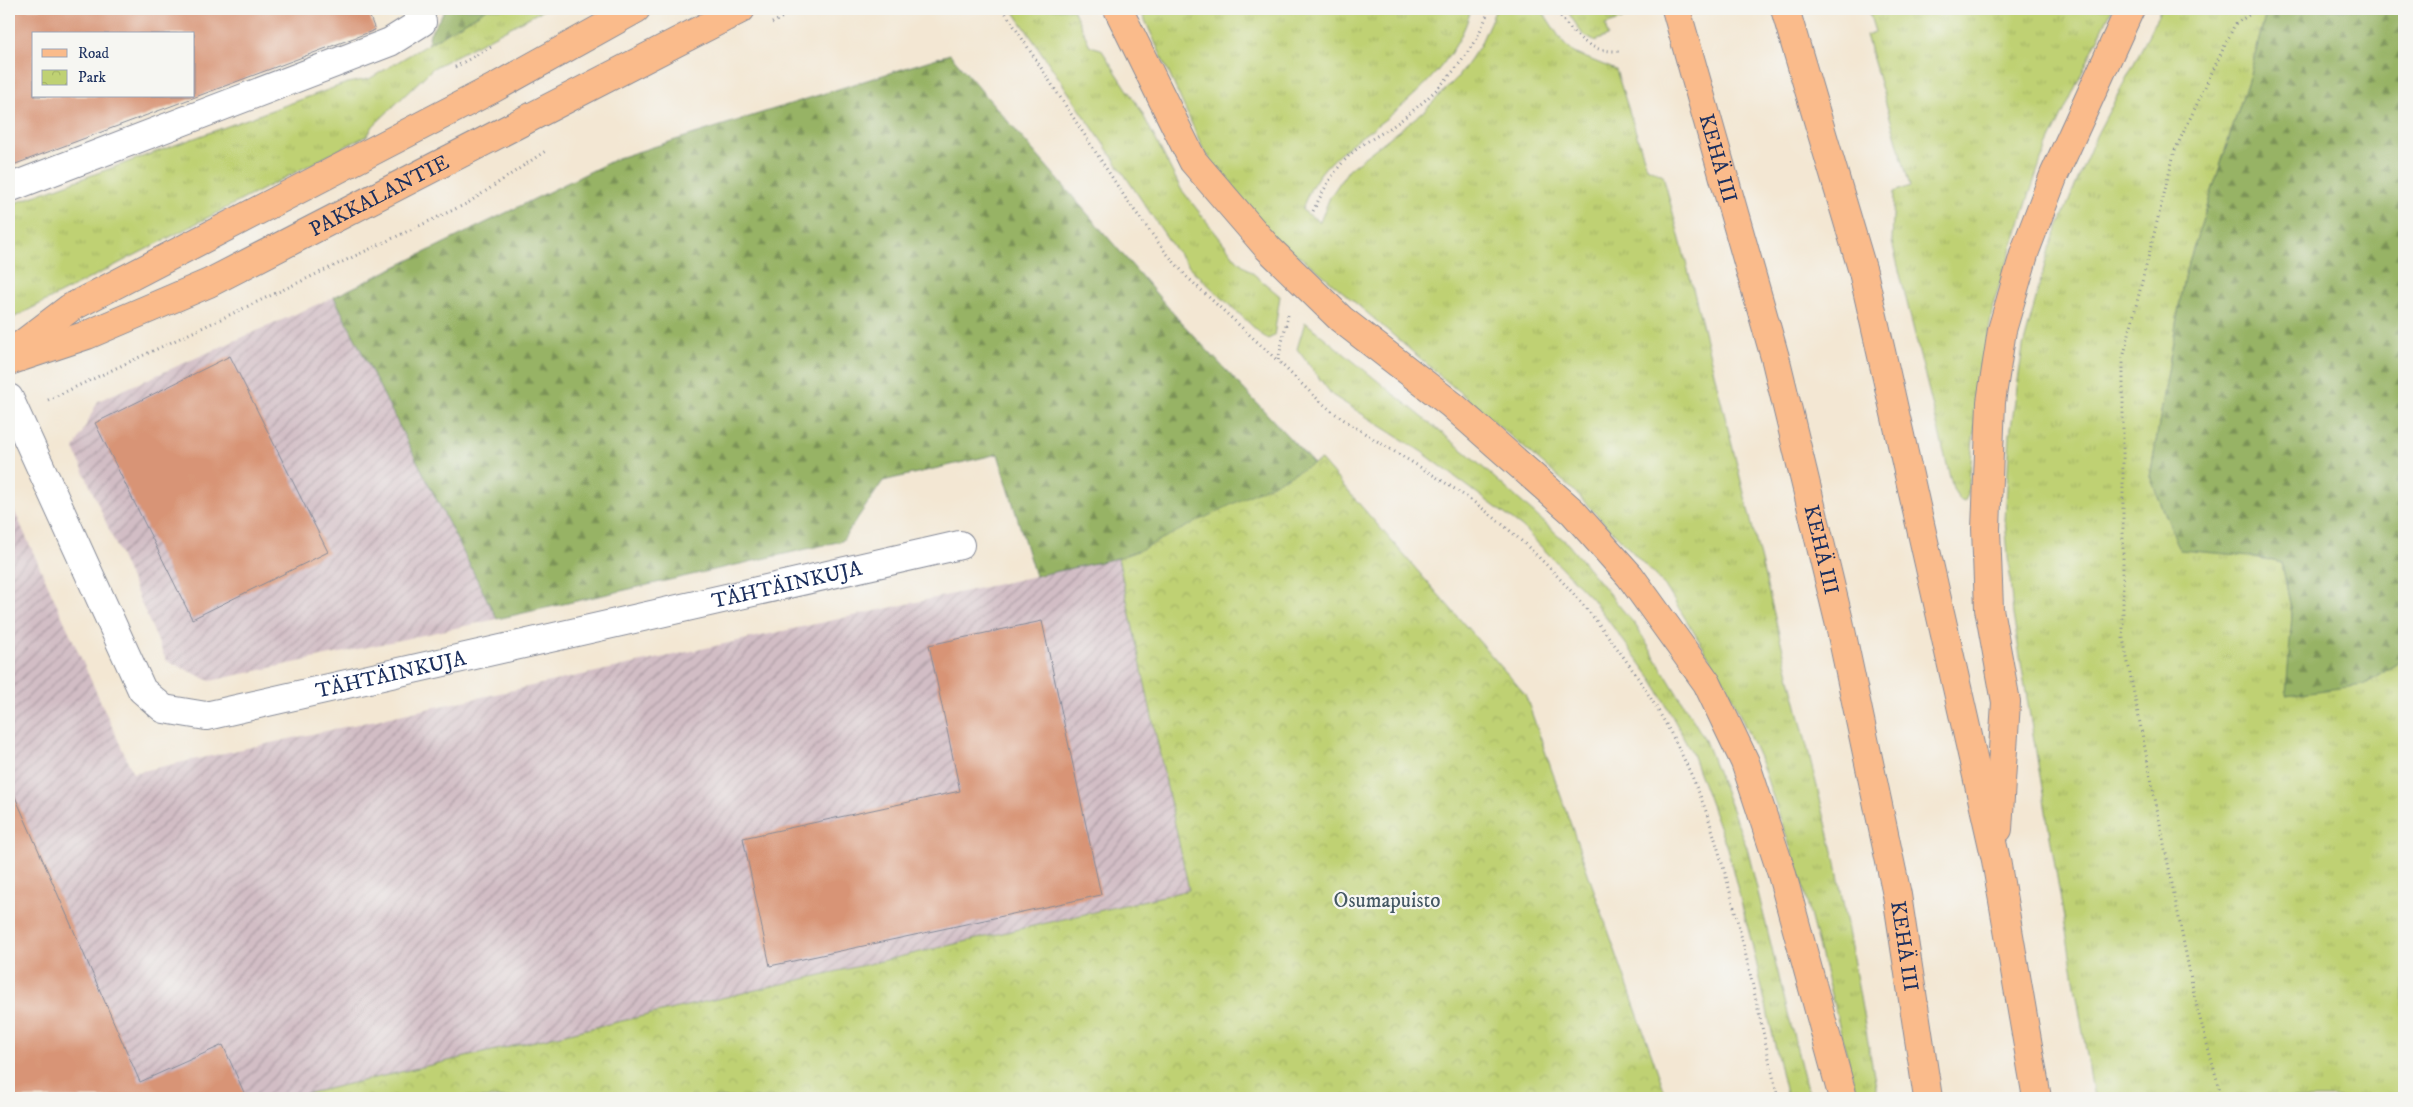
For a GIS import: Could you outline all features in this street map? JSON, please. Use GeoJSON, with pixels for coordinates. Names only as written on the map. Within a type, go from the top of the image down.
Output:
{"type":"FeatureCollection","features":[{"type":"Feature","properties":{"kind":"main road","name":"PAKKALANTIE"},"geometry":{"type":"LineString","coordinates":[[9,354],[70,308],[494,88],[636,9]]}},
{"type":"Feature","properties":{"kind":"main road","name":"PAKKALANTIE"},"geometry":{"type":"LineString","coordinates":[[9,361],[87,335],[209,283],[736,9]]}},
{"type":"Feature","properties":{"kind":"main road"},"geometry":{"type":"LineString","coordinates":[[1118,9],[1193,161],[1268,248],[1341,319],[1452,405],[1573,512],[1630,576],[1708,683],[1745,762],[1782,870],[1843,1098]]}},
{"type":"Feature","properties":{"kind":"main road","name":"KEHÄ III"},"geometry":{"type":"LineString","coordinates":[[1676,9],[1776,361],[1837,612],[1897,895],[1928,1098]]}},
{"type":"Feature","properties":{"kind":"main road"},"geometry":{"type":"LineString","coordinates":[[1785,9],[1862,272],[1996,860],[2037,1098]]}},
{"type":"Feature","properties":{"kind":"main road"},"geometry":{"type":"LineString","coordinates":[[1996,860],[2006,702],[1988,609],[1986,529],[1990,402],[2002,330],[2025,251],[2054,175],[2130,9]]}},
{"type":"Feature","properties":{"kind":"street"},"geometry":{"type":"LineString","coordinates":[[9,188],[390,42],[422,22],[417,9]]}},
{"type":"Feature","properties":{"kind":"street","name":"TÄHTÄINKUJA"},"geometry":{"type":"LineString","coordinates":[[9,398],[142,690],[164,709],[206,716],[960,545]]}},
{"type":"Feature","properties":{"kind":"path"},"geometry":{"type":"LineString","coordinates":[[1003,9],[1126,199],[1163,249],[1187,277],[1332,411],[1459,491],[1497,519],[1538,556],[1575,595],[1610,638],[1632,670],[1676,743],[1715,838],[1778,1098]]}},
{"type":"Feature","properties":{"kind":"path"},"geometry":{"type":"LineString","coordinates":[[1313,211],[1331,175],[1347,157],[1426,101],[1454,72],[1484,23],[1489,9]]}},
{"type":"Feature","properties":{"kind":"path"},"geometry":{"type":"LineString","coordinates":[[1554,9],[1581,41],[1607,52],[1619,51]]}},
{"type":"Feature","properties":{"kind":"path"},"geometry":{"type":"LineString","coordinates":[[2222,1098],[2196,1004],[2123,638],[2123,358],[2175,150],[2235,24],[2258,9]]}},
{"type":"Feature","properties":{"kind":"path"},"geometry":{"type":"LineString","coordinates":[[1278,361],[1288,314]]}},
{"type":"Feature","properties":{"kind":"shaded area"},"geometry":{"type":"Polygon","coordinates":[[[334,297],[497,619],[210,681],[166,660],[74,449],[98,401],[334,297]]]}},
{"type":"Feature","properties":{"kind":"shaded area"},"geometry":{"type":"Polygon","coordinates":[[[9,499],[133,773],[1118,558],[1189,890],[288,1098],[9,1098],[9,499]]]}},
{"type":"Feature","properties":{"kind":"green space"},"geometry":{"type":"Polygon","coordinates":[[[446,9],[487,9],[428,44],[430,33],[446,9]]]}},
{"type":"Feature","properties":{"kind":"green space"},"geometry":{"type":"Polygon","coordinates":[[[487,9],[545,9],[433,68],[373,126],[368,135],[9,320],[9,205],[347,83],[369,79],[487,9]]]}},
{"type":"Feature","properties":{"kind":"green space"},"geometry":{"type":"Polygon","coordinates":[[[1012,9],[1073,9],[1090,46],[1101,49],[1140,109],[1181,189],[1237,260],[1280,296],[1274,336],[1268,339],[1262,335],[1192,270],[1174,248],[1012,9]]]}},
{"type":"Feature","properties":{"kind":"green space"},"geometry":{"type":"Polygon","coordinates":[[[1140,9],[1471,9],[1459,40],[1429,80],[1392,114],[1338,154],[1317,178],[1302,210],[1320,222],[1330,197],[1349,169],[1424,111],[1457,78],[1479,47],[1496,9],[1541,9],[1564,44],[1574,53],[1616,70],[1647,167],[1663,175],[1696,300],[1836,863],[1878,1098],[1858,1098],[1800,876],[1761,762],[1726,684],[1665,586],[1571,488],[1316,269],[1277,240],[1246,208],[1204,151],[1140,9]]]}},
{"type":"Feature","properties":{"kind":"green space"},"geometry":{"type":"Polygon","coordinates":[[[1566,9],[1619,9],[1623,19],[1605,25],[1608,36],[1594,41],[1583,35],[1566,9]]]}},
{"type":"Feature","properties":{"kind":"green space"},"geometry":{"type":"Polygon","coordinates":[[[1868,9],[2112,9],[2041,160],[1993,305],[1973,440],[1968,495],[1964,502],[1960,500],[1953,489],[1892,242],[1894,192],[1910,186],[1866,35],[1875,32],[1868,9]]]}},
{"type":"Feature","properties":{"kind":"green space"},"geometry":{"type":"Polygon","coordinates":[[[2160,9],[2267,9],[2250,74],[2184,277],[2150,477],[2251,556],[2282,563],[2292,614],[2291,641],[2364,685],[2404,659],[2404,1098],[2094,1098],[2013,615],[2005,520],[2010,434],[2023,347],[2049,249],[2095,138],[2153,27],[2160,9]]]}},
{"type":"Feature","properties":{"kind":"green space"},"geometry":{"type":"Polygon","coordinates":[[[2267,9],[2404,9],[2404,659],[2364,685],[2286,695],[2292,614],[2282,563],[2251,556],[2180,550],[2150,477],[2184,277],[2250,74],[2267,9]]]}},
{"type":"Feature","properties":{"kind":"green space"},"geometry":{"type":"Polygon","coordinates":[[[950,54],[1179,320],[1370,524],[1140,659],[1118,558],[1035,576],[998,454],[883,481],[842,541],[497,619],[334,297],[618,158],[950,54]]]}},
{"type":"Feature","properties":{"kind":"green space"},"geometry":{"type":"Polygon","coordinates":[[[1305,322],[1469,455],[1567,543],[1636,626],[1704,738],[1747,848],[1809,1098],[1787,1098],[1752,944],[1727,848],[1691,751],[1652,679],[1592,599],[1522,527],[1422,452],[1332,395],[1297,349],[1305,322]]]}},
{"type":"Feature","properties":{"kind":"green space","name":"Osumapuisto"},"geometry":{"type":"Polygon","coordinates":[[[1321,460],[1525,694],[1667,1098],[288,1098],[1189,890],[1118,558],[1138,551],[1321,460]]]}},
{"type":"Feature","properties":{"kind":"building"},"geometry":{"type":"Polygon","coordinates":[[[9,9],[367,9],[375,30],[195,97],[195,32],[32,32],[32,98],[193,98],[13,165],[9,153],[9,9]]]}},
{"type":"Feature","properties":{"kind":"building"},"geometry":{"type":"Polygon","coordinates":[[[230,356],[328,552],[192,619],[95,423],[230,356]]]}},
{"type":"Feature","properties":{"kind":"building"},"geometry":{"type":"Polygon","coordinates":[[[1042,621],[1101,895],[770,966],[743,838],[960,791],[929,645],[1042,621]]]}},
{"type":"Feature","properties":{"kind":"building"},"geometry":{"type":"Polygon","coordinates":[[[9,783],[140,1082],[223,1045],[246,1097],[9,1098],[9,783]]]}}]}
